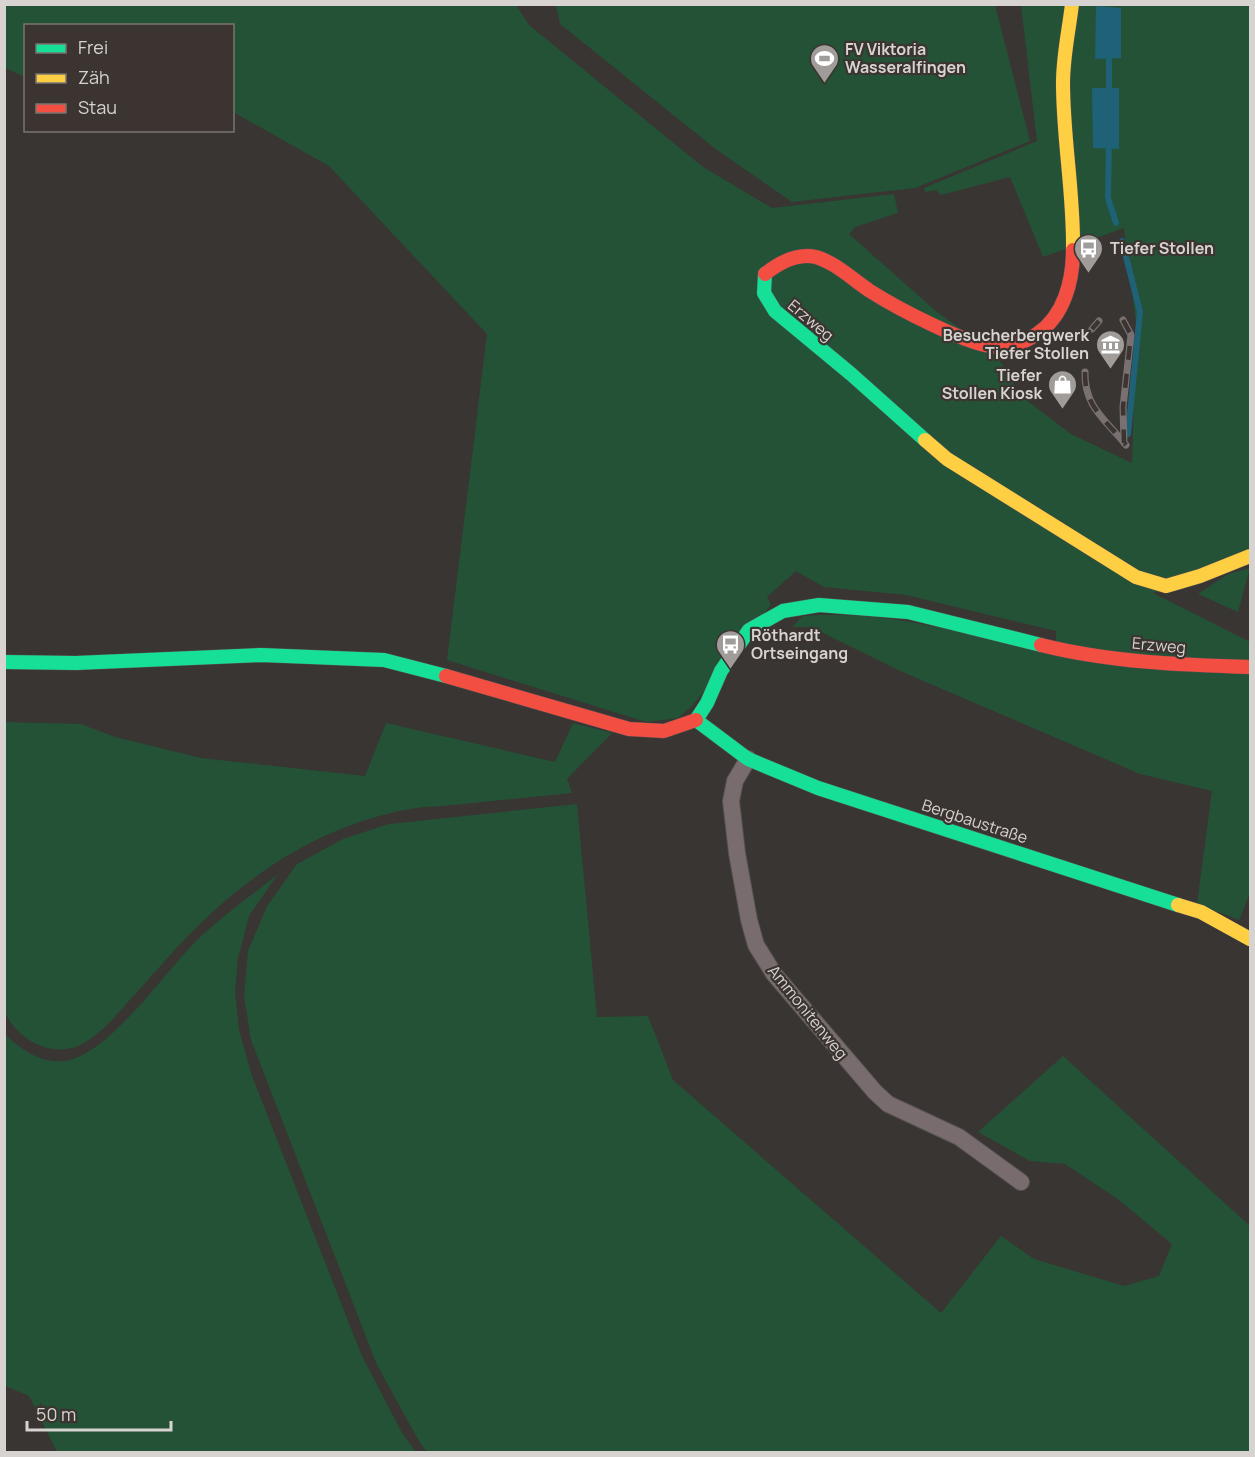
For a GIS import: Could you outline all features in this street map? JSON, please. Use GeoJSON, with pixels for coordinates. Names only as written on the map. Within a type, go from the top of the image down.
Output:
{"type":"FeatureCollection","features":[{"type":"Feature","properties":{"kind":"street","name":"Erzweg"},"geometry":{"type":"LineString","coordinates":[[1072,4],[1063,84],[1074,227],[1071,269],[1061,307],[1036,337],[1011,346],[987,346],[939,328],[876,294],[827,262],[806,256],[780,262],[765,274],[764,293],[775,311],[851,374],[946,459],[1137,577],[1166,586],[1200,576],[1251,556]]}},
{"type":"Feature","properties":{"kind":"street","name":"Erzweg"},"geometry":{"type":"LineString","coordinates":[[696,720],[707,703],[721,671],[749,630],[783,611],[819,605],[908,612],[1048,647],[1123,659],[1251,667]]}},
{"type":"Feature","properties":{"kind":"street"},"geometry":{"type":"LineString","coordinates":[[4,662],[76,663],[261,655],[384,660],[488,687],[629,729],[664,731],[696,720]]}},
{"type":"Feature","properties":{"kind":"street","name":"Bergbaustraße"},"geometry":{"type":"LineString","coordinates":[[696,720],[748,759],[818,788],[1201,912],[1251,939]]}},
{"type":"Feature","properties":{"kind":"street","name":"Ammonitenweg"},"geometry":{"type":"LineString","coordinates":[[748,759],[735,781],[731,801],[737,853],[756,945],[774,974],[874,1092],[888,1104],[958,1137],[1021,1182]]}},
{"type":"Feature","properties":{"kind":"green space"},"geometry":{"type":"Polygon","coordinates":[[[4,5],[516,5],[529,25],[703,167],[772,208],[894,194],[898,213],[855,227],[849,234],[937,312],[996,354],[1021,396],[1071,434],[1132,463],[1136,323],[1124,228],[1043,257],[1010,177],[941,195],[936,190],[925,192],[924,188],[1037,141],[1021,5],[1250,5],[1250,548],[1153,593],[1250,642],[1250,893],[1239,920],[1197,904],[1212,791],[1140,774],[898,670],[811,627],[792,627],[803,616],[867,616],[931,626],[1056,656],[1056,631],[906,595],[824,587],[796,571],[767,597],[771,605],[692,706],[678,718],[646,722],[447,660],[487,334],[329,166],[234,113],[234,24],[24,24],[24,77],[5,68],[4,5]]]}},
{"type":"Feature","properties":{"kind":"green space","name":"FV Viktoria Wasseralfingen"},"geometry":{"type":"Polygon","coordinates":[[[556,5],[995,5],[1030,141],[915,188],[792,202],[717,150],[560,24],[556,5]]]}},
{"type":"Feature","properties":{"kind":"green space"},"geometry":{"type":"Polygon","coordinates":[[[1250,568],[1238,612],[1198,594],[1228,574],[1250,568]]]}},
{"type":"Feature","properties":{"kind":"green space"},"geometry":{"type":"Polygon","coordinates":[[[5,722],[81,724],[115,737],[201,758],[365,776],[386,723],[555,762],[573,723],[612,733],[567,779],[572,793],[410,809],[352,825],[297,850],[246,884],[201,923],[113,1019],[96,1034],[73,1048],[61,1049],[38,1045],[28,1039],[11,1023],[5,1013],[5,722]]]}},
{"type":"Feature","properties":{"kind":"green space"},"geometry":{"type":"Polygon","coordinates":[[[577,804],[597,1017],[648,1016],[673,1080],[941,1313],[1001,1236],[1034,1259],[1124,1286],[1159,1276],[1172,1244],[1119,1200],[1065,1164],[1030,1161],[978,1132],[1063,1056],[1250,1226],[1250,1452],[427,1452],[377,1365],[251,1040],[244,996],[248,951],[267,906],[297,864],[343,839],[389,824],[577,804]]]}},
{"type":"Feature","properties":{"kind":"green space"},"geometry":{"type":"Polygon","coordinates":[[[278,874],[249,916],[238,958],[235,992],[239,1030],[252,1076],[361,1354],[402,1433],[416,1452],[57,1452],[29,1396],[5,1386],[5,1034],[32,1055],[40,1058],[65,1061],[82,1055],[100,1044],[118,1028],[199,938],[278,874]]]}},
{"type":"Feature","properties":{"kind":"water"},"geometry":{"type":"Polygon","coordinates":[[[1096,6],[1121,8],[1121,58],[1095,59],[1096,6]]]}},
{"type":"Feature","properties":{"kind":"water"},"geometry":{"type":"Polygon","coordinates":[[[1092,88],[1119,88],[1119,149],[1093,148],[1092,88]]]}},
{"type":"Feature","properties":{"kind":"waterway"},"geometry":{"type":"LineString","coordinates":[[1109,51],[1109,95]]}},
{"type":"Feature","properties":{"kind":"waterway"},"geometry":{"type":"LineString","coordinates":[[1109,141],[1108,198],[1116,223]]}},
{"type":"Feature","properties":{"kind":"waterway"},"geometry":{"type":"LineString","coordinates":[[1122,241],[1140,312],[1128,434]]}},
{"type":"Feature","properties":{"kind":"railway"},"geometry":{"type":"LineString","coordinates":[[1123,320],[1131,335],[1123,407],[1124,443]]}},
{"type":"Feature","properties":{"kind":"railway"},"geometry":{"type":"LineString","coordinates":[[1092,329],[1099,321]]}},
{"type":"Feature","properties":{"kind":"railway"},"geometry":{"type":"LineString","coordinates":[[1085,372],[1088,395],[1092,404],[1126,445]]}},
{"type":"Feature","properties":{"kind":"traffic: fast"},"geometry":{"type":"LineString","coordinates":[[765,274],[764,293],[775,311],[925,440]]}},
{"type":"Feature","properties":{"kind":"traffic: fast"},"geometry":{"type":"LineString","coordinates":[[696,720],[707,703],[721,671],[749,630],[783,611],[819,605],[908,612],[1041,645]]}},
{"type":"Feature","properties":{"kind":"traffic: fast"},"geometry":{"type":"LineString","coordinates":[[4,662],[76,663],[261,655],[384,660],[446,676]]}},
{"type":"Feature","properties":{"kind":"traffic: fast"},"geometry":{"type":"LineString","coordinates":[[696,720],[748,759],[818,788],[1178,905]]}},
{"type":"Feature","properties":{"kind":"traffic: slow"},"geometry":{"type":"LineString","coordinates":[[1072,4],[1063,83],[1073,250]]}},
{"type":"Feature","properties":{"kind":"traffic: slow"},"geometry":{"type":"LineString","coordinates":[[925,440],[947,459],[1136,577],[1166,586],[1200,576],[1250,556]]}},
{"type":"Feature","properties":{"kind":"traffic: slow"},"geometry":{"type":"LineString","coordinates":[[1178,905],[1201,912],[1250,939]]}},
{"type":"Feature","properties":{"kind":"traffic: jam"},"geometry":{"type":"LineString","coordinates":[[765,274],[789,259],[802,256],[816,257],[837,267],[870,291],[914,316],[952,334],[985,345],[1003,347],[1018,344],[1032,337],[1054,318],[1069,285],[1073,250]]}},
{"type":"Feature","properties":{"kind":"traffic: jam"},"geometry":{"type":"LineString","coordinates":[[1041,645],[1119,659],[1171,664],[1250,667]]}},
{"type":"Feature","properties":{"kind":"traffic: jam"},"geometry":{"type":"LineString","coordinates":[[446,676],[629,729],[664,731],[696,720]]}},
{"type":"Feature","properties":{"kind":"place","name":"FV Viktoria Wasseralfingen"},"geometry":{"type":"Point","coordinates":[824,84]}},
{"type":"Feature","properties":{"kind":"place","name":"Tiefer Stollen"},"geometry":{"type":"Point","coordinates":[1089,274]}},
{"type":"Feature","properties":{"kind":"place","name":"Besucherbergwerk Tiefer Stollen"},"geometry":{"type":"Point","coordinates":[1110,370]}},
{"type":"Feature","properties":{"kind":"place","name":"Tiefer Stollen Kiosk"},"geometry":{"type":"Point","coordinates":[1063,410]}},
{"type":"Feature","properties":{"kind":"place","name":"Röthardt Ortseingang"},"geometry":{"type":"Point","coordinates":[730,670]}}]}
